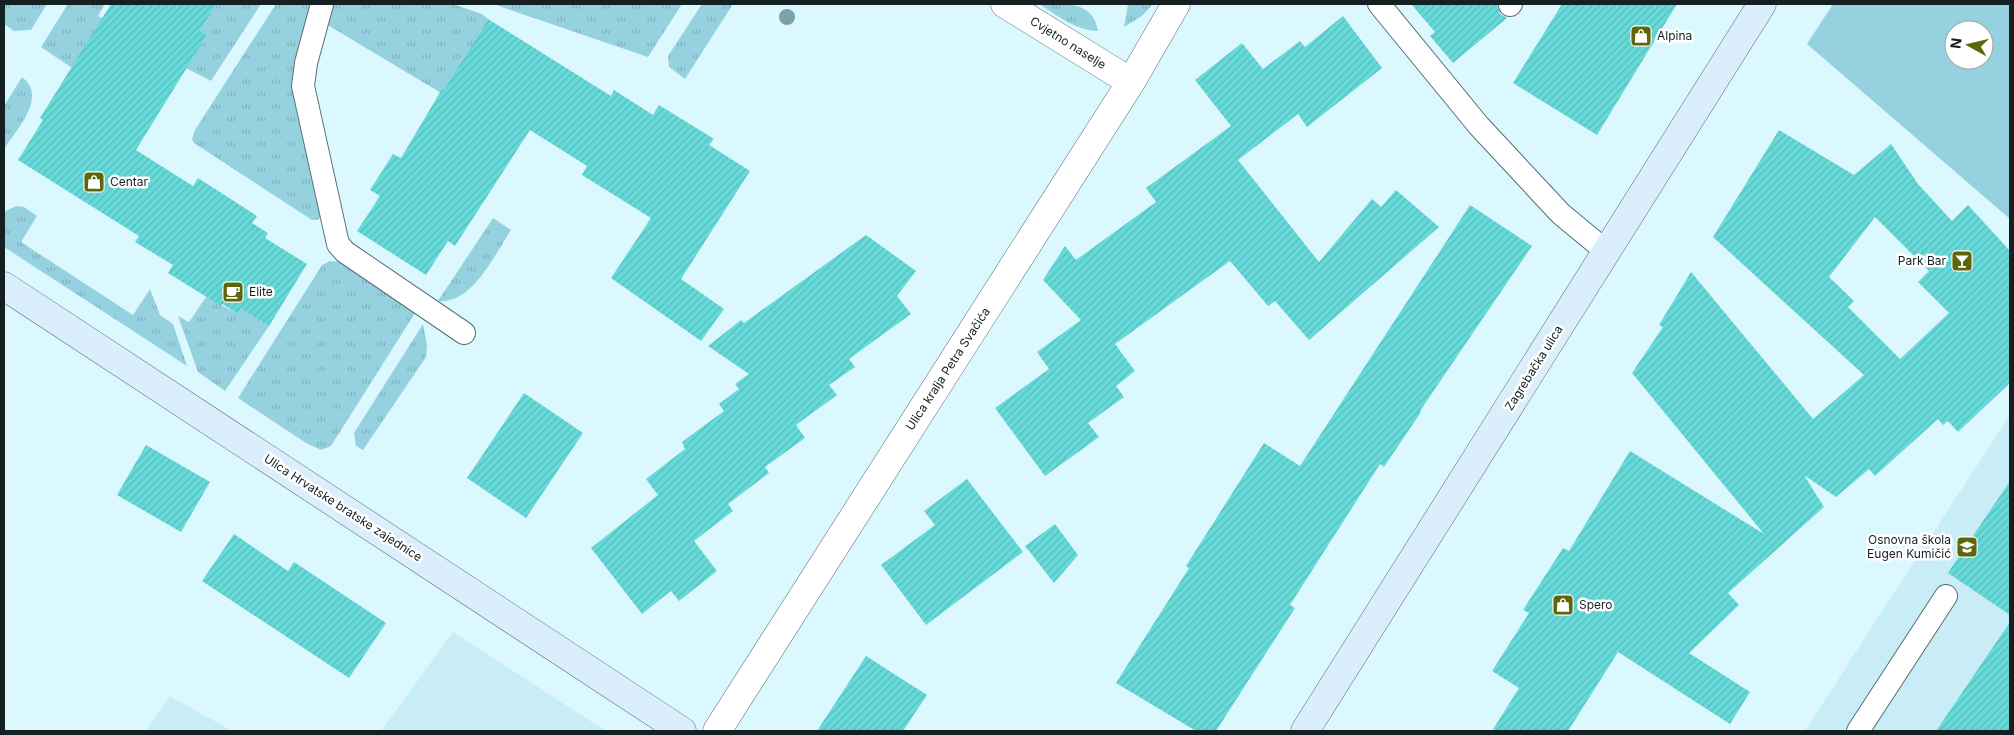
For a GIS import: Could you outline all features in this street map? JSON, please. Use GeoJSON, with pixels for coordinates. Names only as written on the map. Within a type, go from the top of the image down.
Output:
{"type":"FeatureCollection","features":[{"type":"Feature","properties":{"kind":"main road","name":"Zagrebačka ulica"},"geometry":{"type":"LineString","coordinates":[[1305,731],[1762,4]]}},
{"type":"Feature","properties":{"kind":"main road","name":"Ulica Hrvatske bratske zajednice"},"geometry":{"type":"LineString","coordinates":[[4,286],[682,731]]}},
{"type":"Feature","properties":{"kind":"street","name":"Cvjetno naselje"},"geometry":{"type":"LineString","coordinates":[[1005,4],[1131,82]]}},
{"type":"Feature","properties":{"kind":"street","name":"Ulica kralja Petra Svačića"},"geometry":{"type":"LineString","coordinates":[[717,731],[1131,82],[1176,4]]}},
{"type":"Feature","properties":{"kind":"lane"},"geometry":{"type":"LineString","coordinates":[[322,4],[306,62],[303,86],[338,244],[345,252],[464,333]]}},
{"type":"Feature","properties":{"kind":"lane"},"geometry":{"type":"LineString","coordinates":[[1379,4],[1479,126],[1561,214],[1607,252]]}},
{"type":"Feature","properties":{"kind":"lane"},"geometry":{"type":"LineString","coordinates":[[1858,731],[1946,596]]}},
{"type":"Feature","properties":{"kind":"shaded area","name":"Osnovna škola Eugen Kumičić"},"geometry":{"type":"Polygon","coordinates":[[[2010,415],[2010,731],[1805,731],[1886,605],[2010,415]]]}},
{"type":"Feature","properties":{"kind":"shaded area"},"geometry":{"type":"Polygon","coordinates":[[[453,632],[606,731],[381,731],[453,632]]]}},
{"type":"Feature","properties":{"kind":"shaded area"},"geometry":{"type":"Polygon","coordinates":[[[170,696],[232,731],[146,731],[170,696]]]}},
{"type":"Feature","properties":{"kind":"green space"},"geometry":{"type":"Polygon","coordinates":[[[4,4],[47,4],[31,30],[14,31],[4,24],[4,4]]]}},
{"type":"Feature","properties":{"kind":"green space"},"geometry":{"type":"Polygon","coordinates":[[[68,4],[105,4],[98,16],[106,20],[78,72],[41,47],[68,4]]]}},
{"type":"Feature","properties":{"kind":"green space"},"geometry":{"type":"Polygon","coordinates":[[[217,4],[261,4],[211,81],[186,68],[207,35],[200,31],[217,4]]]}},
{"type":"Feature","properties":{"kind":"green space"},"geometry":{"type":"Polygon","coordinates":[[[276,4],[313,4],[295,98],[320,215],[320,218],[317,220],[312,220],[194,143],[192,139],[195,130],[276,4]]]}},
{"type":"Feature","properties":{"kind":"green space"},"geometry":{"type":"Polygon","coordinates":[[[332,4],[453,4],[482,14],[488,19],[462,61],[449,94],[441,93],[326,24],[332,4]]]}},
{"type":"Feature","properties":{"kind":"green space"},"geometry":{"type":"Polygon","coordinates":[[[493,4],[682,4],[648,57],[493,4]]]}},
{"type":"Feature","properties":{"kind":"green space"},"geometry":{"type":"Polygon","coordinates":[[[702,4],[733,4],[685,79],[669,67],[668,56],[702,4]]]}},
{"type":"Feature","properties":{"kind":"green space"},"geometry":{"type":"Polygon","coordinates":[[[1039,4],[1067,4],[1084,9],[1095,21],[1098,31],[1074,25],[1039,4]]]}},
{"type":"Feature","properties":{"kind":"green space"},"geometry":{"type":"Polygon","coordinates":[[[1128,4],[1153,4],[1142,16],[1124,27],[1128,4]]]}},
{"type":"Feature","properties":{"kind":"green space"},"geometry":{"type":"Polygon","coordinates":[[[1833,4],[2010,4],[2010,219],[1807,44],[1833,4]]]}},
{"type":"Feature","properties":{"kind":"green space"},"geometry":{"type":"Polygon","coordinates":[[[22,77],[29,85],[32,94],[31,103],[28,113],[4,149],[4,106],[22,77]]]}},
{"type":"Feature","properties":{"kind":"green space"},"geometry":{"type":"Polygon","coordinates":[[[16,206],[24,207],[37,216],[21,242],[133,315],[150,289],[160,315],[173,324],[187,366],[4,247],[4,212],[16,206]]]}},
{"type":"Feature","properties":{"kind":"green space"},"geometry":{"type":"Polygon","coordinates":[[[493,218],[511,230],[490,264],[472,287],[462,295],[450,300],[438,301],[493,218]]]}},
{"type":"Feature","properties":{"kind":"green space"},"geometry":{"type":"Polygon","coordinates":[[[330,261],[339,262],[415,313],[331,446],[321,450],[306,443],[238,398],[322,265],[330,261]]]}},
{"type":"Feature","properties":{"kind":"green space"},"geometry":{"type":"Polygon","coordinates":[[[206,297],[238,314],[241,309],[269,326],[225,391],[198,372],[178,316],[189,322],[206,297]]]}},
{"type":"Feature","properties":{"kind":"green space"},"geometry":{"type":"Polygon","coordinates":[[[423,324],[427,345],[426,357],[363,450],[356,446],[354,433],[423,324]]]}},
{"type":"Feature","properties":{"kind":"building"},"geometry":{"type":"Polygon","coordinates":[[[111,4],[217,4],[200,31],[207,35],[136,150],[193,186],[198,178],[257,216],[252,223],[268,233],[265,238],[307,264],[269,326],[241,309],[238,314],[222,304],[221,306],[168,273],[173,265],[135,242],[139,236],[18,160],[43,120],[40,118],[111,4]]]}},
{"type":"Feature","properties":{"kind":"building"},"geometry":{"type":"Polygon","coordinates":[[[1411,4],[1497,4],[1500,14],[1507,18],[1453,63],[1430,36],[1435,32],[1411,4]]]}},
{"type":"Feature","properties":{"kind":"building"},"geometry":{"type":"Polygon","coordinates":[[[1562,4],[1677,4],[1597,135],[1513,83],[1562,4]]]}},
{"type":"Feature","properties":{"kind":"building"},"geometry":{"type":"Polygon","coordinates":[[[1343,16],[1382,68],[1307,127],[1298,114],[1238,160],[1319,262],[1372,199],[1381,207],[1396,190],[1439,227],[1309,340],[1275,301],[1268,306],[1230,261],[1115,344],[1135,371],[1116,386],[1124,397],[1088,423],[1099,437],[1045,476],[995,408],[1049,369],[1037,352],[1081,320],[1043,280],[1065,246],[1076,260],[1156,202],[1146,188],[1231,126],[1195,80],[1242,43],[1263,69],[1300,41],[1305,47],[1343,16]]]}},
{"type":"Feature","properties":{"kind":"building"},"geometry":{"type":"Polygon","coordinates":[[[488,19],[611,96],[614,90],[653,115],[659,105],[714,139],[709,145],[750,171],[681,279],[724,309],[701,341],[611,278],[651,218],[582,175],[587,166],[530,130],[455,246],[448,241],[426,275],[357,231],[380,196],[370,190],[393,154],[401,158],[442,89],[444,90],[488,19]]]}},
{"type":"Feature","properties":{"kind":"building"},"geometry":{"type":"Polygon","coordinates":[[[1779,130],[1854,175],[1891,144],[1918,184],[1952,221],[1968,205],[2010,251],[2010,383],[1958,432],[1948,421],[1943,425],[1938,419],[1875,476],[1869,469],[1836,497],[1804,475],[1824,507],[1728,593],[1739,605],[1689,653],[1750,692],[1730,724],[1618,652],[1568,731],[1492,731],[1519,688],[1492,671],[1529,613],[1523,610],[1563,548],[1569,551],[1630,451],[1764,534],[1632,373],[1663,327],[1659,325],[1691,272],[1813,419],[1864,375],[1713,237],[1779,130]],[[1875,217],[1829,277],[1854,301],[1848,307],[1900,359],[1949,313],[1918,282],[1929,271],[1875,217]]]}},
{"type":"Feature","properties":{"kind":"building"},"geometry":{"type":"Polygon","coordinates":[[[1470,205],[1532,246],[1384,467],[1380,464],[1290,605],[1295,608],[1216,731],[1196,731],[1116,683],[1189,568],[1186,566],[1264,443],[1300,466],[1470,205]]]}},
{"type":"Feature","properties":{"kind":"building"},"geometry":{"type":"Polygon","coordinates":[[[866,235],[916,271],[897,296],[911,314],[849,359],[855,367],[829,385],[837,395],[796,425],[805,438],[765,467],[769,473],[728,504],[733,511],[694,541],[717,571],[679,601],[671,591],[642,614],[591,548],[658,495],[646,479],[685,449],[682,442],[724,411],[719,404],[739,389],[735,384],[749,374],[708,346],[741,320],[744,323],[866,235]]]}},
{"type":"Feature","properties":{"kind":"building"},"geometry":{"type":"Polygon","coordinates":[[[524,393],[583,433],[526,518],[467,478],[524,393]]]}},
{"type":"Feature","properties":{"kind":"building"},"geometry":{"type":"Polygon","coordinates":[[[146,445],[210,482],[181,532],[117,495],[146,445]]]}},
{"type":"Feature","properties":{"kind":"building"},"geometry":{"type":"Polygon","coordinates":[[[967,479],[1023,552],[926,625],[881,565],[935,525],[924,511],[967,479]]]}},
{"type":"Feature","properties":{"kind":"building"},"geometry":{"type":"Polygon","coordinates":[[[2010,481],[2010,615],[1948,573],[2010,481]]]}},
{"type":"Feature","properties":{"kind":"building"},"geometry":{"type":"Polygon","coordinates":[[[1055,524],[1078,555],[1054,583],[1025,546],[1055,524]]]}},
{"type":"Feature","properties":{"kind":"building"},"geometry":{"type":"Polygon","coordinates":[[[234,534],[288,571],[294,562],[386,623],[349,678],[202,581],[234,534]]]}},
{"type":"Feature","properties":{"kind":"building"},"geometry":{"type":"Polygon","coordinates":[[[2010,622],[2010,731],[1936,731],[2010,622]]]}},
{"type":"Feature","properties":{"kind":"building"},"geometry":{"type":"Polygon","coordinates":[[[866,656],[927,695],[903,731],[817,731],[866,656]]]}},
{"type":"Feature","properties":{"kind":"place","name":"Alpina"},"geometry":{"type":"Point","coordinates":[1641,36]}},
{"type":"Feature","properties":{"kind":"place","name":"Centar"},"geometry":{"type":"Point","coordinates":[94,182]}},
{"type":"Feature","properties":{"kind":"place","name":"Park Bar"},"geometry":{"type":"Point","coordinates":[1962,261]}},
{"type":"Feature","properties":{"kind":"place","name":"Elite"},"geometry":{"type":"Point","coordinates":[233,292]}},
{"type":"Feature","properties":{"kind":"place","name":"Osnovna škola Eugen Kumičić"},"geometry":{"type":"Point","coordinates":[1967,547]}},
{"type":"Feature","properties":{"kind":"place","name":"Spero"},"geometry":{"type":"Point","coordinates":[1563,605]}}]}
